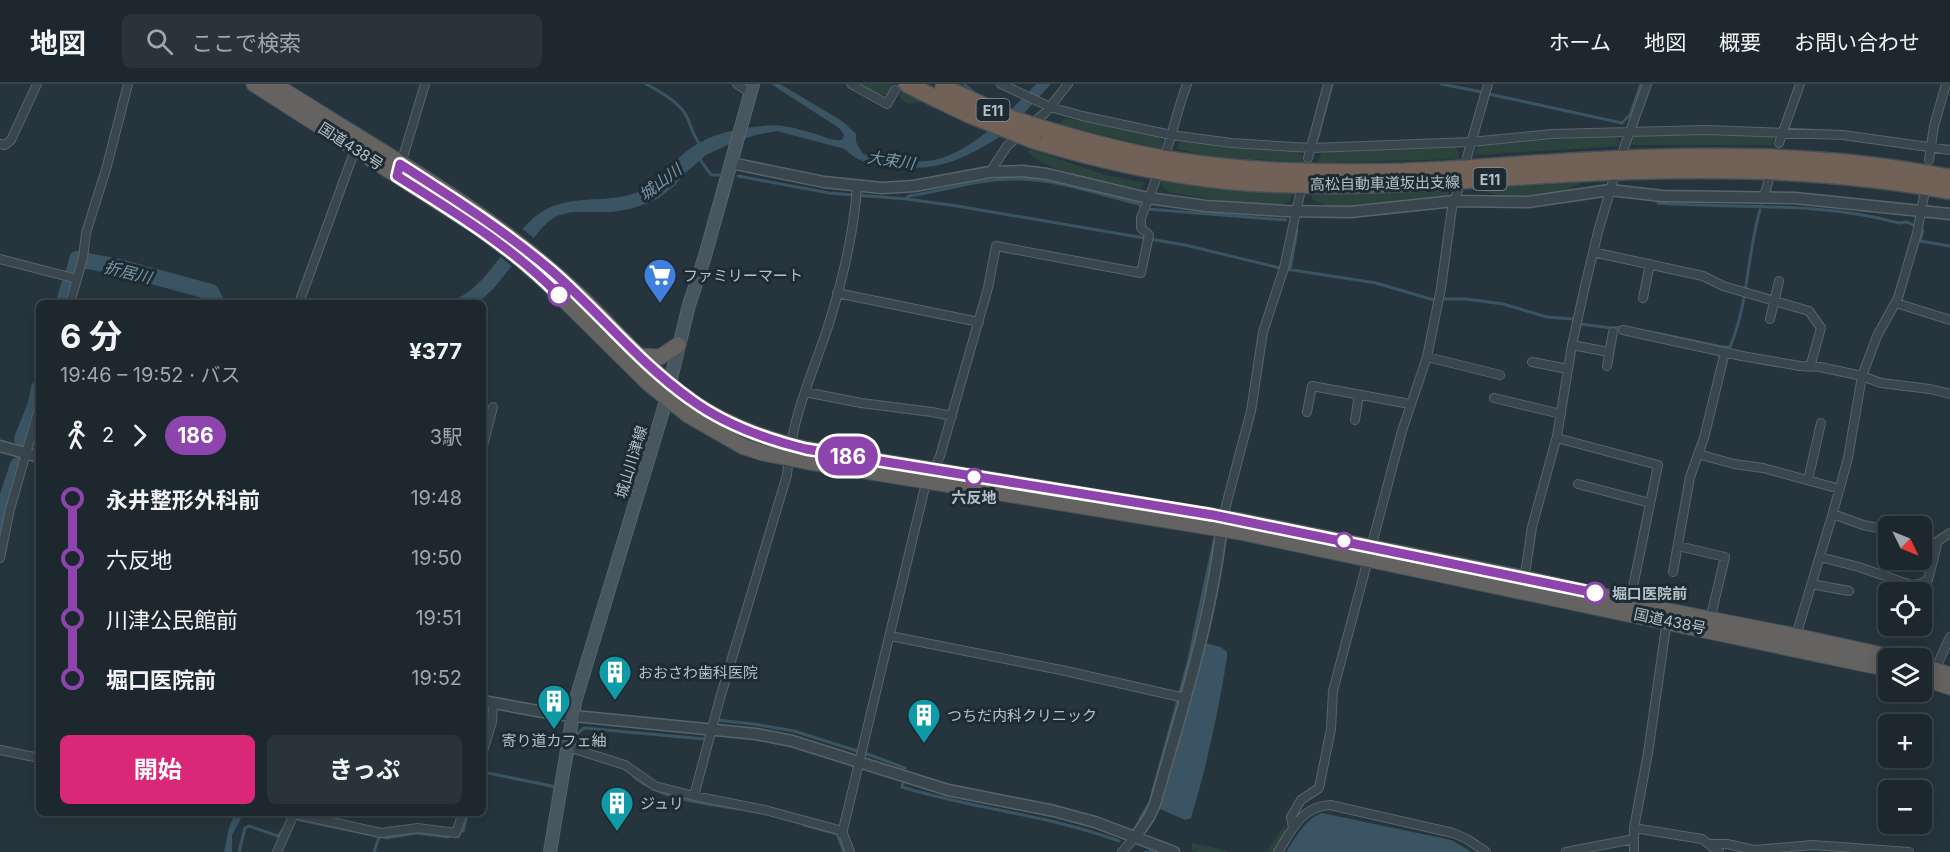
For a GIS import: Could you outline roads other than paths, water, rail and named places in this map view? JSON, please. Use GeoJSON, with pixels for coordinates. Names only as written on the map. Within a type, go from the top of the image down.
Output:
{"type":"FeatureCollection","features":[{"type":"Feature","properties":{"kind":"highway","name":"国道438号"},"geometry":{"type":"LineString","coordinates":[[254,84],[358,144],[399,170],[479,228],[508,242],[580,296],[639,356],[694,419],[744,447],[763,453],[790,452],[1222,523],[1371,552],[1795,642],[1878,655]]}},
{"type":"Feature","properties":{"kind":"highway","name":"国道438号"},"geometry":{"type":"LineString","coordinates":[[274,84],[358,144]]}},
{"type":"Feature","properties":{"kind":"highway","name":"高松自動車道坂出支線"},"geometry":{"type":"LineString","coordinates":[[901,87],[938,90],[968,114],[1039,135],[1116,163],[1176,175],[1277,184],[1395,185],[1564,174],[1730,170],[1849,177],[1950,191]]}},
{"type":"Feature","properties":{"kind":"highway","name":"高松自動車道坂出支線"},"geometry":{"type":"LineString","coordinates":[[1039,135],[1179,161],[1290,171],[1394,172],[1575,161],[1728,157],[1931,167],[1950,177]]}},
{"type":"Feature","properties":{"kind":"highway","name":"国道438号"},"geometry":{"type":"LineString","coordinates":[[523,254],[546,282],[648,383],[668,391]]}},
{"type":"Feature","properties":{"kind":"highway"},"geometry":{"type":"LineString","coordinates":[[639,356],[660,357],[678,345]]}},
{"type":"Feature","properties":{"kind":"highway","name":"国道438号"},"geometry":{"type":"LineString","coordinates":[[1795,642],[1878,666]]}},
{"type":"Feature","properties":{"kind":"highway"},"geometry":{"type":"LineString","coordinates":[[1932,674],[1950,687]]}},
{"type":"Feature","properties":{"kind":"main road","name":"城山川津線"},"geometry":{"type":"LineString","coordinates":[[550,852],[572,747],[575,702],[668,391],[678,345],[751,88]]}},
{"type":"Feature","properties":{"kind":"street"},"geometry":{"type":"LineString","coordinates":[[0,144],[5,145],[10,140],[37,84]]}},
{"type":"Feature","properties":{"kind":"street"},"geometry":{"type":"LineString","coordinates":[[70,300],[73,278],[82,260],[86,233],[107,166],[127,84]]}},
{"type":"Feature","properties":{"kind":"street"},"geometry":{"type":"LineString","coordinates":[[399,170],[425,84]]}},
{"type":"Feature","properties":{"kind":"street"},"geometry":{"type":"LineString","coordinates":[[737,84],[751,88]]}},
{"type":"Feature","properties":{"kind":"street"},"geometry":{"type":"LineString","coordinates":[[851,84],[887,104],[901,87]]}},
{"type":"Feature","properties":{"kind":"street"},"geometry":{"type":"LineString","coordinates":[[1001,84],[1048,105],[1172,135],[1231,143],[1311,148],[1471,142],[1552,135],[1706,130],[1843,135],[1950,150]]}},
{"type":"Feature","properties":{"kind":"street"},"geometry":{"type":"LineString","coordinates":[[990,172],[1007,146],[1045,113],[1048,105],[1068,84]]}},
{"type":"Feature","properties":{"kind":"street"},"geometry":{"type":"LineString","coordinates":[[1167,149],[1176,113],[1187,84]]}},
{"type":"Feature","properties":{"kind":"street"},"geometry":{"type":"LineString","coordinates":[[1308,158],[1328,84]]}},
{"type":"Feature","properties":{"kind":"street"},"geometry":{"type":"LineString","coordinates":[[1467,158],[1488,84]]}},
{"type":"Feature","properties":{"kind":"street"},"geometry":{"type":"LineString","coordinates":[[1624,148],[1647,84]]}},
{"type":"Feature","properties":{"kind":"street"},"geometry":{"type":"LineString","coordinates":[[1779,143],[1800,84]]}},
{"type":"Feature","properties":{"kind":"street"},"geometry":{"type":"LineString","coordinates":[[1931,167],[1930,148],[1946,84]]}},
{"type":"Feature","properties":{"kind":"street"},"geometry":{"type":"LineString","coordinates":[[300,300],[358,144]]}},
{"type":"Feature","properties":{"kind":"street"},"geometry":{"type":"LineString","coordinates":[[731,163],[824,182],[857,193],[914,186],[990,172],[1023,171],[1047,174],[1148,198],[1206,206],[1296,211],[1350,212],[1454,201],[1528,202],[1612,185],[1662,196],[1764,197],[1950,214]]}},
{"type":"Feature","properties":{"kind":"street"},"geometry":{"type":"LineString","coordinates":[[842,834],[924,491],[939,463],[978,322],[996,246],[1141,273],[1149,236],[1140,224],[1157,177]]}},
{"type":"Feature","properties":{"kind":"street"},"geometry":{"type":"LineString","coordinates":[[1764,197],[1769,179]]}},
{"type":"Feature","properties":{"kind":"street"},"geometry":{"type":"LineString","coordinates":[[1523,584],[1532,527],[1557,438],[1572,345],[1593,252],[1612,185]]}},
{"type":"Feature","properties":{"kind":"street"},"geometry":{"type":"LineString","coordinates":[[1293,828],[1291,817],[1301,800],[1319,788],[1331,729],[1333,691],[1410,404],[1422,376],[1440,288],[1454,201],[1458,190]]}},
{"type":"Feature","properties":{"kind":"street"},"geometry":{"type":"LineString","coordinates":[[694,796],[711,730],[786,475],[805,392],[847,257],[857,193]]}},
{"type":"Feature","properties":{"kind":"street"},"geometry":{"type":"LineString","coordinates":[[1122,852],[1146,823],[1155,804],[1181,697],[1201,637],[1222,523],[1251,411],[1263,332],[1283,270],[1300,194]]}},
{"type":"Feature","properties":{"kind":"street"},"geometry":{"type":"LineString","coordinates":[[1795,642],[1848,458],[1862,376],[1877,336],[1896,303],[1906,276],[1924,196]]}},
{"type":"Feature","properties":{"kind":"street"},"geometry":{"type":"LineString","coordinates":[[1593,252],[1703,276],[1723,286],[1809,311],[1821,328],[1810,367]]}},
{"type":"Feature","properties":{"kind":"street"},"geometry":{"type":"LineString","coordinates":[[0,259],[73,278]]}},
{"type":"Feature","properties":{"kind":"street"},"geometry":{"type":"LineString","coordinates":[[1643,298],[1650,264]]}},
{"type":"Feature","properties":{"kind":"street"},"geometry":{"type":"LineString","coordinates":[[1770,319],[1779,281]]}},
{"type":"Feature","properties":{"kind":"street"},"geometry":{"type":"LineString","coordinates":[[837,293],[978,322]]}},
{"type":"Feature","properties":{"kind":"street"},"geometry":{"type":"LineString","coordinates":[[1896,303],[1950,320]]}},
{"type":"Feature","properties":{"kind":"street"},"geometry":{"type":"LineString","coordinates":[[1623,330],[1725,352],[1862,376],[1881,383],[1950,394]]}},
{"type":"Feature","properties":{"kind":"street"},"geometry":{"type":"LineString","coordinates":[[1606,366],[1613,332]]}},
{"type":"Feature","properties":{"kind":"street"},"geometry":{"type":"LineString","coordinates":[[1572,345],[1609,352]]}},
{"type":"Feature","properties":{"kind":"street"},"geometry":{"type":"LineString","coordinates":[[1673,572],[1690,477],[1725,352]]}},
{"type":"Feature","properties":{"kind":"street"},"geometry":{"type":"LineString","coordinates":[[1426,357],[1500,375]]}},
{"type":"Feature","properties":{"kind":"street"},"geometry":{"type":"LineString","coordinates":[[1532,362],[1568,369]]}},
{"type":"Feature","properties":{"kind":"street"},"geometry":{"type":"LineString","coordinates":[[1307,412],[1312,386],[1410,404]]}},
{"type":"Feature","properties":{"kind":"street"},"geometry":{"type":"LineString","coordinates":[[805,392],[861,403],[952,416]]}},
{"type":"Feature","properties":{"kind":"street"},"geometry":{"type":"LineString","coordinates":[[1355,420],[1359,395]]}},
{"type":"Feature","properties":{"kind":"street"},"geometry":{"type":"LineString","coordinates":[[1494,398],[1561,414]]}},
{"type":"Feature","properties":{"kind":"street"},"geometry":{"type":"LineString","coordinates":[[486,434],[493,407]]}},
{"type":"Feature","properties":{"kind":"street"},"geometry":{"type":"LineString","coordinates":[[0,558],[10,509],[36,418]]}},
{"type":"Feature","properties":{"kind":"street"},"geometry":{"type":"LineString","coordinates":[[1808,480],[1821,423]]}},
{"type":"Feature","properties":{"kind":"street"},"geometry":{"type":"LineString","coordinates":[[1557,438],[1658,465],[1629,607]]}},
{"type":"Feature","properties":{"kind":"street"},"geometry":{"type":"LineString","coordinates":[[0,446],[36,456]]}},
{"type":"Feature","properties":{"kind":"street"},"geometry":{"type":"LineString","coordinates":[[1698,454],[1840,489]]}},
{"type":"Feature","properties":{"kind":"street"},"geometry":{"type":"LineString","coordinates":[[1578,484],[1650,503]]}},
{"type":"Feature","properties":{"kind":"street"},"geometry":{"type":"LineString","coordinates":[[1833,514],[1878,528]]}},
{"type":"Feature","properties":{"kind":"street"},"geometry":{"type":"LineString","coordinates":[[1820,557],[1859,567],[1911,585],[1928,580],[1938,541],[1950,533]]}},
{"type":"Feature","properties":{"kind":"street"},"geometry":{"type":"LineString","coordinates":[[1678,546],[1725,557],[1710,624]]}},
{"type":"Feature","properties":{"kind":"street"},"geometry":{"type":"LineString","coordinates":[[1811,584],[1849,591]]}},
{"type":"Feature","properties":{"kind":"street"},"geometry":{"type":"LineString","coordinates":[[1634,852],[1634,828],[1648,753],[1668,616]]}},
{"type":"Feature","properties":{"kind":"street"},"geometry":{"type":"LineString","coordinates":[[890,636],[1181,697]]}},
{"type":"Feature","properties":{"kind":"street"},"geometry":{"type":"LineString","coordinates":[[1932,674],[1950,637]]}},
{"type":"Feature","properties":{"kind":"street"},"geometry":{"type":"LineString","coordinates":[[486,741],[492,722],[488,703],[574,717],[756,734],[861,756],[948,790],[1065,813],[1136,836],[1174,852]]}},
{"type":"Feature","properties":{"kind":"street"},"geometry":{"type":"LineString","coordinates":[[572,747],[625,765],[655,786],[765,810],[835,829],[842,834],[850,852]]}},
{"type":"Feature","properties":{"kind":"street"},"geometry":{"type":"LineString","coordinates":[[0,750],[36,757]]}},
{"type":"Feature","properties":{"kind":"street"},"geometry":{"type":"LineString","coordinates":[[1278,852],[1305,813],[1323,805],[1453,833],[1486,852]]}},
{"type":"Feature","properties":{"kind":"street"},"geometry":{"type":"LineString","coordinates":[[277,852],[293,817],[387,834],[418,828],[456,833],[462,816]]}},
{"type":"Feature","properties":{"kind":"street"},"geometry":{"type":"LineString","coordinates":[[1634,828],[1702,839],[1719,852]]}},
{"type":"Feature","properties":{"kind":"street"},"geometry":{"type":"LineString","coordinates":[[1566,852],[1634,839]]}},
{"type":"Feature","properties":{"kind":"street"},"geometry":{"type":"LineString","coordinates":[[1710,844],[1727,844],[1754,850],[1813,845],[1909,852]]}},
{"type":"Feature","properties":{"kind":"water"},"geometry":{"type":"Polygon","coordinates":[[[771,84],[780,84],[842,121],[856,134],[856,142],[863,154],[888,159],[927,161],[943,158],[973,142],[987,132],[1036,84],[1051,84],[1000,136],[949,163],[929,167],[874,165],[856,158],[845,149],[777,131],[734,142],[706,155],[659,198],[645,204],[612,212],[571,212],[557,216],[541,229],[494,288],[481,300],[454,300],[473,288],[524,227],[548,208],[574,201],[615,198],[641,191],[658,180],[691,148],[720,134],[776,125],[842,140],[844,135],[839,128],[771,84]]]}},
{"type":"Feature","properties":{"kind":"water"},"geometry":{"type":"Polygon","coordinates":[[[1205,643],[1221,647],[1227,652],[1227,658],[1202,778],[1191,818],[1185,820],[1160,809],[1205,643]]]}},
{"type":"Feature","properties":{"kind":"water"},"geometry":{"type":"Polygon","coordinates":[[[1322,813],[1451,840],[1472,852],[1286,852],[1306,824],[1322,813]]]}},
{"type":"Feature","properties":{"kind":"water"},"geometry":{"type":"Polygon","coordinates":[[[234,816],[242,816],[232,835],[232,852],[224,852],[234,816]]]}},
{"type":"Feature","properties":{"kind":"waterway"},"geometry":{"type":"LineString","coordinates":[[646,84],[664,94],[681,108],[701,146]]}},
{"type":"Feature","properties":{"kind":"waterway"},"geometry":{"type":"LineString","coordinates":[[964,84],[976,94]]}},
{"type":"Feature","properties":{"kind":"waterway"},"geometry":{"type":"LineString","coordinates":[[1318,137],[1332,84]]}},
{"type":"Feature","properties":{"kind":"waterway"},"geometry":{"type":"LineString","coordinates":[[1441,84],[1482,92]]}},
{"type":"Feature","properties":{"kind":"waterway"},"geometry":{"type":"LineString","coordinates":[[1489,94],[1622,123],[1630,115],[1641,84]]}},
{"type":"Feature","properties":{"kind":"waterway"},"geometry":{"type":"LineString","coordinates":[[699,158],[711,175],[719,175]]}},
{"type":"Feature","properties":{"kind":"waterway"},"geometry":{"type":"LineString","coordinates":[[738,176],[829,193],[907,199],[908,196],[974,183],[1028,179],[1076,187],[1139,204],[1142,208]]}},
{"type":"Feature","properties":{"kind":"waterway"},"geometry":{"type":"LineString","coordinates":[[907,199],[1185,245],[1280,268],[1376,283],[1434,300]]}},
{"type":"Feature","properties":{"kind":"waterway"},"geometry":{"type":"LineString","coordinates":[[1658,203],[1839,211],[1899,223],[1907,222],[1923,230],[1920,241],[1950,246]]}},
{"type":"Feature","properties":{"kind":"waterway"},"geometry":{"type":"LineString","coordinates":[[1656,333],[1730,347],[1741,312],[1761,206]]}},
{"type":"Feature","properties":{"kind":"waterway"},"geometry":{"type":"LineString","coordinates":[[1147,209],[1286,220]]}},
{"type":"Feature","properties":{"kind":"waterway"},"geometry":{"type":"LineString","coordinates":[[1290,270],[1297,230]]}},
{"type":"Feature","properties":{"kind":"waterway","name":"折居川"},"geometry":{"type":"LineString","coordinates":[[65,300],[77,259],[119,267],[211,292],[215,300]]}},
{"type":"Feature","properties":{"kind":"waterway"},"geometry":{"type":"LineString","coordinates":[[1441,299],[1466,299],[1503,304],[1547,317],[1573,319]]}},
{"type":"Feature","properties":{"kind":"waterway"},"geometry":{"type":"LineString","coordinates":[[1580,324],[1623,327]]}},
{"type":"Feature","properties":{"kind":"waterway","name":"折居川"},"geometry":{"type":"LineString","coordinates":[[22,439],[36,404]]}},
{"type":"Feature","properties":{"kind":"waterway","name":"折居川"},"geometry":{"type":"LineString","coordinates":[[0,536],[2,514],[18,465]]}},
{"type":"Feature","properties":{"kind":"waterway"},"geometry":{"type":"LineString","coordinates":[[1140,819],[1150,802],[1188,663],[1214,541]]}},
{"type":"Feature","properties":{"kind":"waterway"},"geometry":{"type":"LineString","coordinates":[[717,720],[794,731],[905,768]]}},
{"type":"Feature","properties":{"kind":"waterway"},"geometry":{"type":"LineString","coordinates":[[566,784],[577,734],[584,728],[704,739]]}},
{"type":"Feature","properties":{"kind":"waterway"},"geometry":{"type":"LineString","coordinates":[[486,773],[556,787]]}},
{"type":"Feature","properties":{"kind":"waterway"},"geometry":{"type":"LineString","coordinates":[[633,776],[644,784],[670,795],[740,809]]}},
{"type":"Feature","properties":{"kind":"waterway"},"geometry":{"type":"LineString","coordinates":[[903,783],[902,787],[929,795],[1038,818],[1119,841]]}},
{"type":"Feature","properties":{"kind":"waterway"},"geometry":{"type":"LineString","coordinates":[[463,831],[467,816]]}},
{"type":"Feature","properties":{"kind":"waterway"},"geometry":{"type":"LineString","coordinates":[[295,819],[387,838],[416,833],[448,837]]}},
{"type":"Feature","properties":{"kind":"waterway"},"geometry":{"type":"LineString","coordinates":[[804,825],[837,834],[844,852]]}},
{"type":"Feature","properties":{"kind":"waterway"},"geometry":{"type":"LineString","coordinates":[[239,852],[245,828],[249,826],[278,836],[284,828]]}},
{"type":"Feature","properties":{"kind":"waterway"},"geometry":{"type":"LineString","coordinates":[[374,852],[379,837]]}},
{"type":"Feature","properties":{"kind":"waterway"},"geometry":{"type":"LineString","coordinates":[[1146,852],[1152,852]]}},
{"type":"Feature","properties":{"kind":"place","name":"ファミリーマート"},"geometry":{"type":"Point","coordinates":[660,304]}},
{"type":"Feature","properties":{"kind":"place","name":"六反地"},"geometry":{"type":"Point","coordinates":[974,477]}},
{"type":"Feature","properties":{"kind":"place","name":"堀口医院前"},"geometry":{"type":"Point","coordinates":[1595,593]}},
{"type":"Feature","properties":{"kind":"place","name":"おおさわ歯科医院"},"geometry":{"type":"Point","coordinates":[615,701]}},
{"type":"Feature","properties":{"kind":"place","name":"寄り道カフェ紬"},"geometry":{"type":"Point","coordinates":[554,730]}},
{"type":"Feature","properties":{"kind":"place","name":"つちだ内科クリニック"},"geometry":{"type":"Point","coordinates":[924,744]}},
{"type":"Feature","properties":{"kind":"place","name":"ジュリ"},"geometry":{"type":"Point","coordinates":[617,832]}},
{"type":"Feature","properties":{"kind":"water label","name":"大束川"},"geometry":{"type":"Point","coordinates":[891,160]}},
{"type":"Feature","properties":{"kind":"water label","name":"城山川"},"geometry":{"type":"Point","coordinates":[660,182]}}]}
